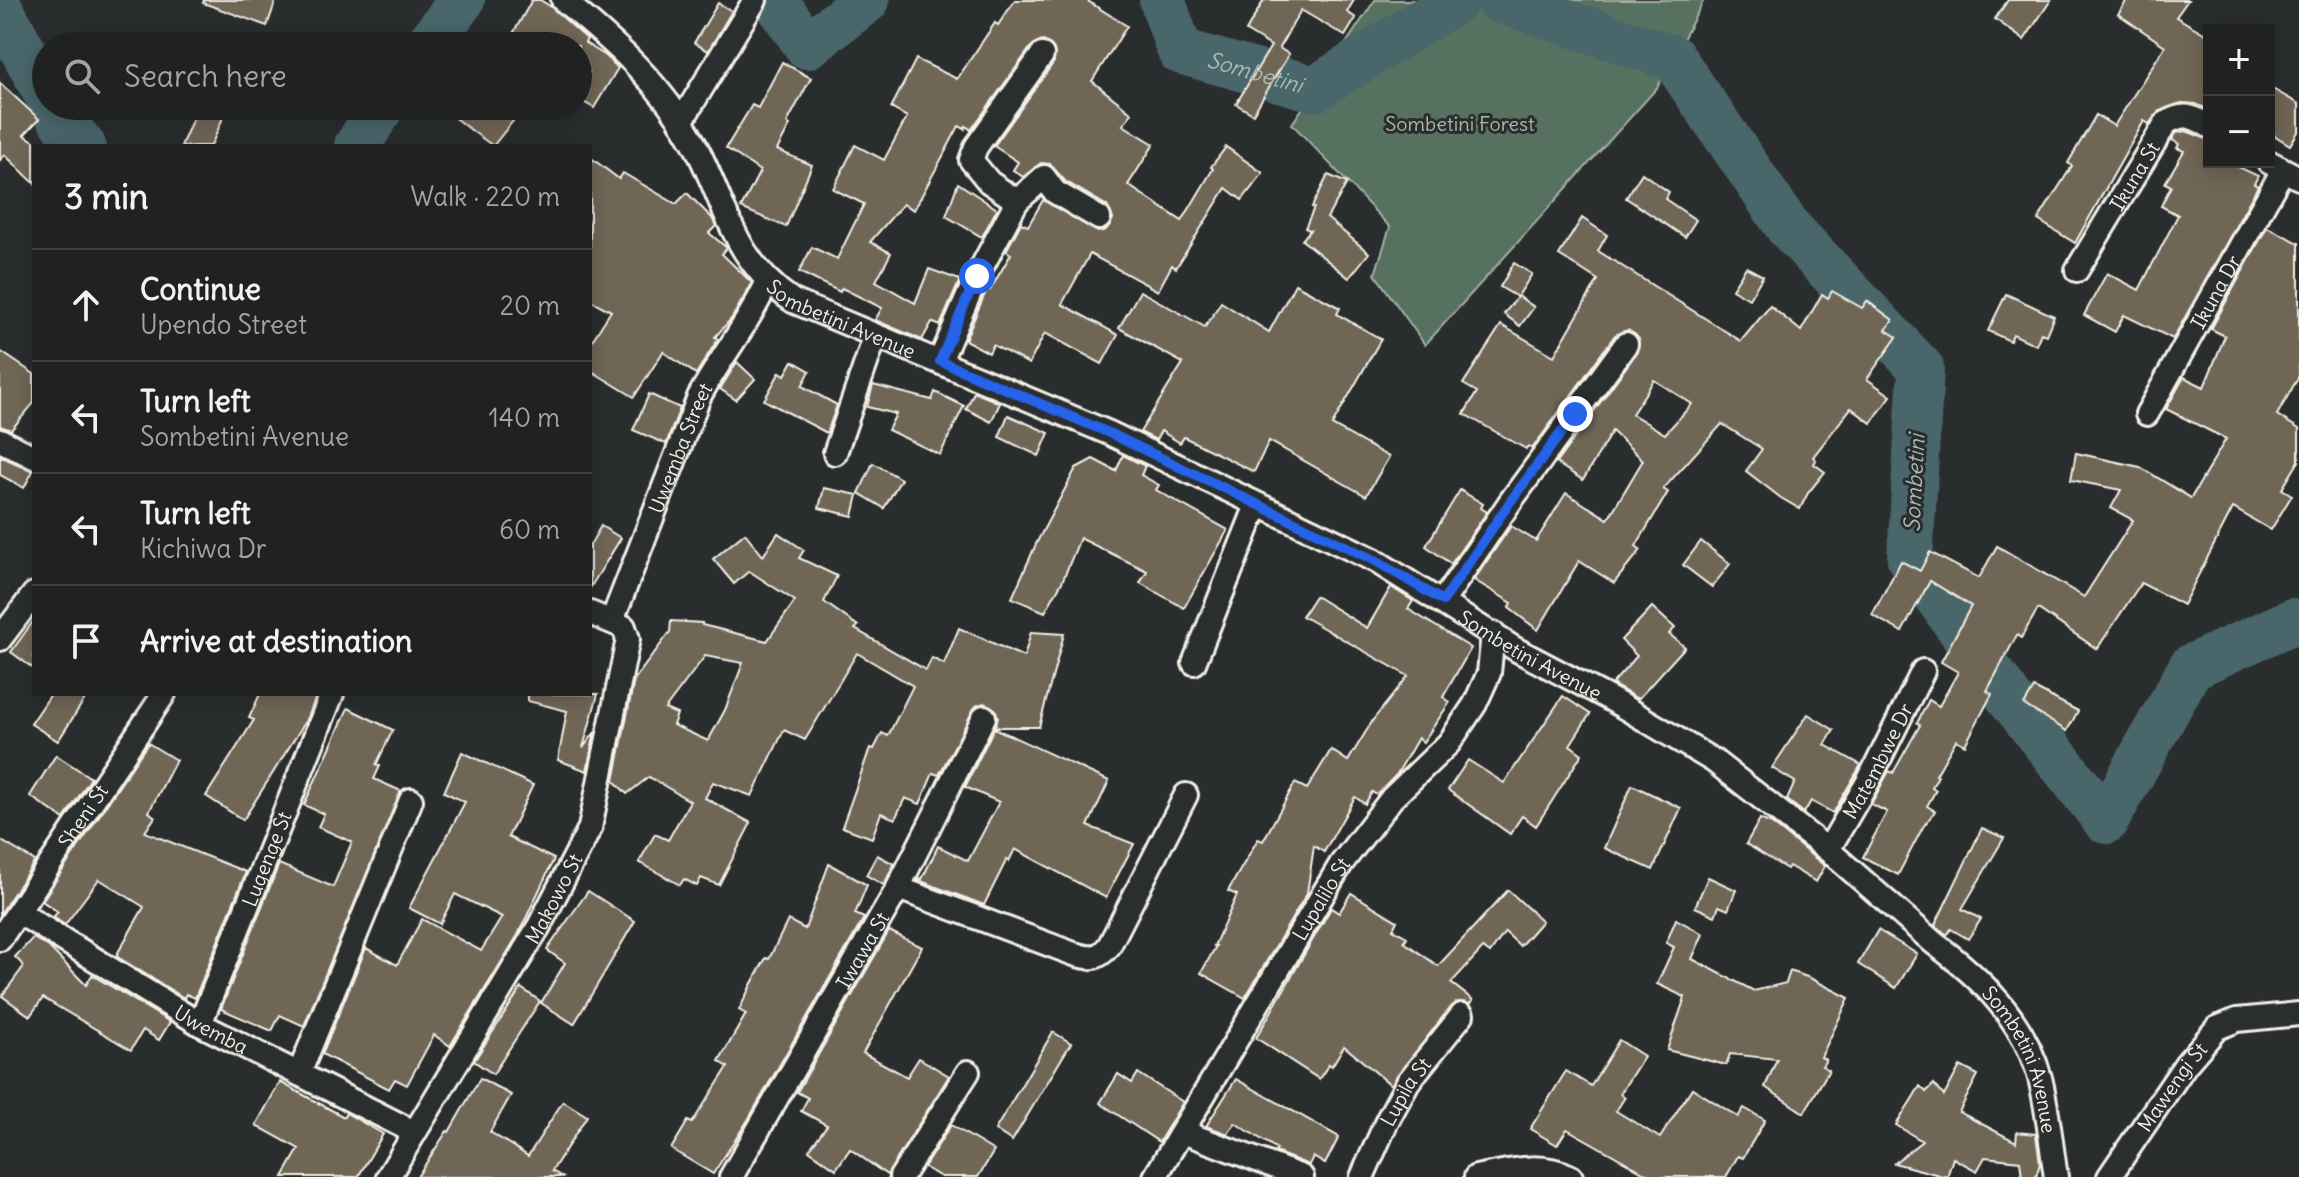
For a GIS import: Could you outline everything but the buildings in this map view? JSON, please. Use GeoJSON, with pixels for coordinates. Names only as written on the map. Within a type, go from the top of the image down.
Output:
{"type":"FeatureCollection","features":[{"type":"Feature","properties":{"kind":"street"},"geometry":{"type":"LineString","coordinates":[[681,122],[755,0]]}},
{"type":"Feature","properties":{"kind":"street","name":"Sombetini Avenue"},"geometry":{"type":"LineString","coordinates":[[575,4],[623,50],[681,122],[746,254],[767,283],[793,301],[1109,433],[1374,560],[1517,650],[1612,700],[1714,761],[1828,850],[1963,965],[2002,1004],[2027,1044],[2040,1079],[2056,1177]]}},
{"type":"Feature","properties":{"kind":"street"},"geometry":{"type":"LineString","coordinates":[[1017,201],[989,182],[971,160],[976,147],[1042,55]]}},
{"type":"Feature","properties":{"kind":"street","name":"Ikuna St"},"geometry":{"type":"LineString","coordinates":[[2077,270],[2166,123],[2178,116],[2192,117],[2203,123]]}},
{"type":"Feature","properties":{"kind":"street","name":"Ikuna Dr"},"geometry":{"type":"LineString","coordinates":[[2147,414],[2284,170]]}},
{"type":"Feature","properties":{"kind":"street"},"geometry":{"type":"LineString","coordinates":[[940,361],[977,276],[1017,201],[1044,177],[1055,192],[1099,218]]}},
{"type":"Feature","properties":{"kind":"street","name":"Uwemba Street"},"geometry":{"type":"LineString","coordinates":[[612,621],[699,397],[717,363],[757,306],[767,283]]}},
{"type":"Feature","properties":{"kind":"street"},"geometry":{"type":"LineString","coordinates":[[835,453],[875,337]]}},
{"type":"Feature","properties":{"kind":"street"},"geometry":{"type":"LineString","coordinates":[[1443,601],[1510,502],[1626,344]]}},
{"type":"Feature","properties":{"kind":"street"},"geometry":{"type":"LineString","coordinates":[[0,440],[32,456]]}},
{"type":"Feature","properties":{"kind":"street"},"geometry":{"type":"LineString","coordinates":[[1194,663],[1257,505]]}},
{"type":"Feature","properties":{"kind":"street"},"geometry":{"type":"LineString","coordinates":[[0,639],[32,597]]}},
{"type":"Feature","properties":{"kind":"street"},"geometry":{"type":"LineString","coordinates":[[592,614],[612,621]]}},
{"type":"Feature","properties":{"kind":"street","name":"Makowo St"},"geometry":{"type":"LineString","coordinates":[[388,1177],[538,928],[590,828],[628,639],[624,627],[612,621]]}},
{"type":"Feature","properties":{"kind":"street","name":"Lupalilo St"},"geometry":{"type":"LineString","coordinates":[[1155,1177],[1341,864],[1392,798],[1449,743],[1475,704],[1489,673],[1493,633]]}},
{"type":"Feature","properties":{"kind":"street","name":"Matembwe Dr"},"geometry":{"type":"LineString","coordinates":[[1828,850],[1869,780],[1923,671]]}},
{"type":"Feature","properties":{"kind":"street","name":"Sheni St"},"geometry":{"type":"LineString","coordinates":[[0,939],[163,696]]}},
{"type":"Feature","properties":{"kind":"street","name":"Lugenge St"},"geometry":{"type":"LineString","coordinates":[[200,1024],[331,696]]}},
{"type":"Feature","properties":{"kind":"street","name":"Iwawa St"},"geometry":{"type":"LineString","coordinates":[[731,1177],[898,888],[984,717]]}},
{"type":"Feature","properties":{"kind":"street"},"geometry":{"type":"LineString","coordinates":[[898,888],[1074,954],[1090,959],[1100,957],[1109,946],[1186,795]]}},
{"type":"Feature","properties":{"kind":"street"},"geometry":{"type":"LineString","coordinates":[[299,1074],[411,800]]}},
{"type":"Feature","properties":{"kind":"street","name":"Uwemba"},"geometry":{"type":"LineString","coordinates":[[18,912],[200,1024],[414,1132]]}},
{"type":"Feature","properties":{"kind":"street","name":"Mawengi St"},"geometry":{"type":"LineString","coordinates":[[2109,1177],[2186,1064],[2217,1028],[2237,1020],[2299,1014]]}},
{"type":"Feature","properties":{"kind":"street","name":"Lupila St"},"geometry":{"type":"LineString","coordinates":[[1362,1177],[1408,1082],[1462,1015]]}},
{"type":"Feature","properties":{"kind":"street"},"geometry":{"type":"LineString","coordinates":[[901,1177],[968,1072]]}},
{"type":"Feature","properties":{"kind":"street"},"geometry":{"type":"LineString","coordinates":[[1183,1132],[1302,1177]]}},
{"type":"Feature","properties":{"kind":"street"},"geometry":{"type":"LineString","coordinates":[[1476,1177],[1540,1167],[1571,1177]]}},
{"type":"Feature","properties":{"kind":"green space","name":"Sombetini Forest"},"geometry":{"type":"Polygon","coordinates":[[[1375,0],[1704,0],[1657,88],[1425,345],[1375,274],[1390,227],[1292,124],[1375,0]]]}},
{"type":"Feature","properties":{"kind":"waterway","name":"Sombetini"},"geometry":{"type":"LineString","coordinates":[[438,32],[462,0]]}},
{"type":"Feature","properties":{"kind":"waterway","name":"Sombetini"},"geometry":{"type":"LineString","coordinates":[[777,3],[807,46],[867,0]]}},
{"type":"Feature","properties":{"kind":"waterway","name":"Sombetini"},"geometry":{"type":"LineString","coordinates":[[1162,0],[1180,51],[1315,89],[1456,0]]}},
{"type":"Feature","properties":{"kind":"waterway","name":"Sombetini"},"geometry":{"type":"LineString","coordinates":[[1499,0],[1673,58],[1788,227],[1921,368],[1910,559],[2008,696],[2106,821],[2191,667],[2293,621],[2299,624]]}},
{"type":"Feature","properties":{"kind":"waterway","name":"Sombetini"},"geometry":{"type":"LineString","coordinates":[[0,8],[32,67]]}},
{"type":"Feature","properties":{"kind":"waterway","name":"Sombetini"},"geometry":{"type":"LineString","coordinates":[[62,120],[81,144]]}},
{"type":"Feature","properties":{"kind":"waterway","name":"Sombetini"},"geometry":{"type":"LineString","coordinates":[[358,144],[373,120]]}},
{"type":"Feature","properties":{"kind":"route"},"geometry":{"type":"LineString","coordinates":[[977,276],[940,361],[1109,433],[1374,560],[1443,601],[1575,414]]}}]}
